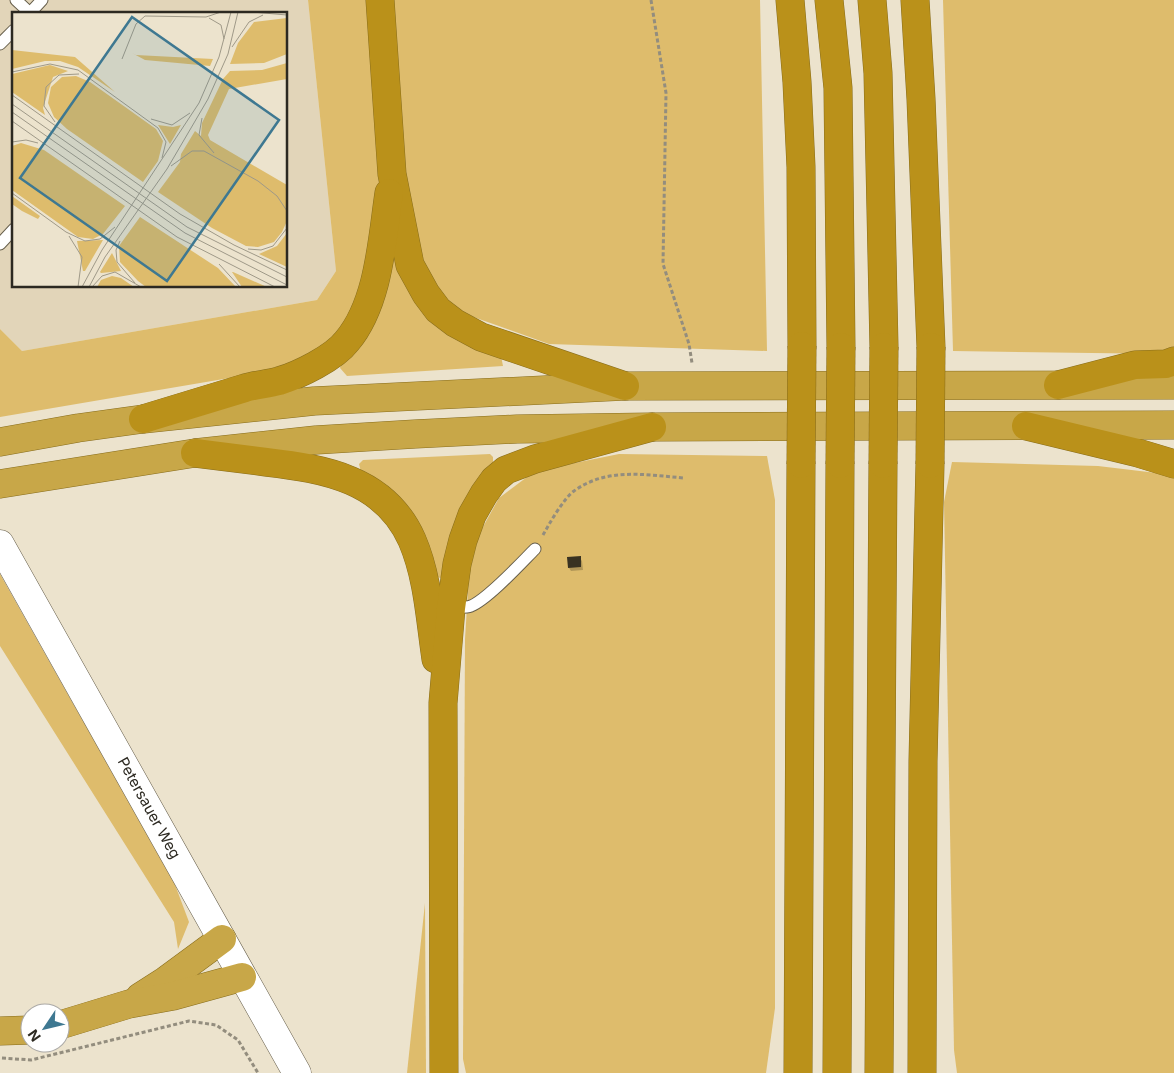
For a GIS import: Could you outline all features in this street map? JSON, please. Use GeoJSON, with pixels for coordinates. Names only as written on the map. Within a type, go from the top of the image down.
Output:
{"type":"FeatureCollection","features":[{"type":"Feature","properties":{"kind":"highway"},"geometry":{"type":"LineString","coordinates":[[380,0],[392,174],[410,265],[426,294],[438,310],[455,323],[481,337],[625,386]]}},
{"type":"Feature","properties":{"kind":"highway"},"geometry":{"type":"LineString","coordinates":[[790,0],[797,82],[801,167],[802,346],[798,1073]]}},
{"type":"Feature","properties":{"kind":"highway"},"geometry":{"type":"LineString","coordinates":[[829,0],[838,88],[840,347],[838,1073]]}},
{"type":"Feature","properties":{"kind":"highway"},"geometry":{"type":"LineString","coordinates":[[872,0],[878,73],[884,347],[879,1073]]}},
{"type":"Feature","properties":{"kind":"highway"},"geometry":{"type":"LineString","coordinates":[[914,0],[921,99],[931,347],[923,751],[922,1073]]}},
{"type":"Feature","properties":{"kind":"highway"},"geometry":{"type":"LineString","coordinates":[[143,419],[252,386],[279,381],[335,353],[348,341],[359,323],[376,278],[392,174]]}},
{"type":"Feature","properties":{"kind":"highway"},"geometry":{"type":"LineString","coordinates":[[1058,385],[1135,365],[1166,364],[1174,361]]}},
{"type":"Feature","properties":{"kind":"highway"},"geometry":{"type":"LineString","coordinates":[[0,442],[143,419],[314,401],[625,386],[1174,385]]}},
{"type":"Feature","properties":{"kind":"highway"},"geometry":{"type":"LineString","coordinates":[[0,484],[195,452],[316,440],[415,434],[517,429],[652,427],[1174,425]]}},
{"type":"Feature","properties":{"kind":"highway"},"geometry":{"type":"LineString","coordinates":[[1026,426],[1138,453],[1174,464]]}},
{"type":"Feature","properties":{"kind":"highway"},"geometry":{"type":"LineString","coordinates":[[444,1070],[443,703],[451,608],[457,564],[463,540],[472,516],[484,494],[494,480],[506,470],[519,464],[652,427]]}},
{"type":"Feature","properties":{"kind":"highway"},"geometry":{"type":"LineString","coordinates":[[195,452],[310,467],[362,485],[391,507],[412,540],[419,559],[424,578],[443,703]]}},
{"type":"Feature","properties":{"kind":"highway"},"geometry":{"type":"LineString","coordinates":[[129,1004],[165,981],[222,939]]}},
{"type":"Feature","properties":{"kind":"highway"},"geometry":{"type":"LineString","coordinates":[[70,1022],[129,1004],[173,996],[242,977]]}},
{"type":"Feature","properties":{"kind":"highway"},"geometry":{"type":"LineString","coordinates":[[923,996],[934,1073]]}},
{"type":"Feature","properties":{"kind":"highway"},"geometry":{"type":"LineString","coordinates":[[782,1073],[799,1005]]}},
{"type":"Feature","properties":{"kind":"highway"},"geometry":{"type":"LineString","coordinates":[[0,1030],[20,1030]]}},
{"type":"Feature","properties":{"kind":"street","name":"Petersauer Weg"},"geometry":{"type":"LineString","coordinates":[[0,544],[297,1073]]}},
{"type":"Feature","properties":{"kind":"lane"},"geometry":{"type":"LineString","coordinates":[[16,0],[29,12]]}},
{"type":"Feature","properties":{"kind":"lane"},"geometry":{"type":"LineString","coordinates":[[31,12],[42,0]]}},
{"type":"Feature","properties":{"kind":"lane"},"geometry":{"type":"LineString","coordinates":[[0,44],[12,32]]}},
{"type":"Feature","properties":{"kind":"lane"},"geometry":{"type":"LineString","coordinates":[[0,244],[12,231]]}},
{"type":"Feature","properties":{"kind":"lane"},"geometry":{"type":"LineString","coordinates":[[451,608],[470,606],[481,599],[503,581],[535,549]]}},
{"type":"Feature","properties":{"kind":"path"},"geometry":{"type":"LineString","coordinates":[[651,0],[666,94],[664,264],[689,344],[695,386]]}},
{"type":"Feature","properties":{"kind":"path"},"geometry":{"type":"LineString","coordinates":[[535,549],[550,522],[573,492],[597,478],[621,474],[684,478]]}},
{"type":"Feature","properties":{"kind":"path"},"geometry":{"type":"LineString","coordinates":[[0,1058],[31,1060],[189,1020],[216,1025],[238,1040],[258,1073]]}},
{"type":"Feature","properties":{"kind":"shaded area"},"geometry":{"type":"Polygon","coordinates":[[[0,0],[308,0],[336,271],[317,300],[22,351],[0,329],[0,0]]]}},
{"type":"Feature","properties":{"kind":"shaded area"},"geometry":{"type":"Polygon","coordinates":[[[308,0],[760,0],[767,351],[549,344],[465,314],[501,356],[503,366],[347,376],[340,368],[359,303],[331,347],[282,369],[0,417],[0,329],[22,351],[317,300],[336,271],[308,0]]]}},
{"type":"Feature","properties":{"kind":"shaded area"},"geometry":{"type":"Polygon","coordinates":[[[943,0],[1174,0],[1174,350],[1168,354],[953,351],[943,0]]]}},
{"type":"Feature","properties":{"kind":"shaded area"},"geometry":{"type":"Polygon","coordinates":[[[490,454],[493,457],[493,464],[443,577],[440,578],[436,576],[361,472],[359,464],[363,460],[490,454]]]}},
{"type":"Feature","properties":{"kind":"shaded area"},"geometry":{"type":"Polygon","coordinates":[[[619,454],[767,456],[775,500],[775,1008],[766,1073],[466,1073],[463,1059],[465,639],[469,574],[479,534],[499,498],[535,471],[619,454]]]}},
{"type":"Feature","properties":{"kind":"shaded area"},"geometry":{"type":"Polygon","coordinates":[[[952,462],[1098,466],[1165,474],[1174,478],[1174,1073],[957,1073],[954,1050],[944,502],[952,462]]]}},
{"type":"Feature","properties":{"kind":"shaded area"},"geometry":{"type":"Polygon","coordinates":[[[0,574],[168,866],[189,922],[178,949],[174,922],[0,646],[0,574]]]}},
{"type":"Feature","properties":{"kind":"shaded area"},"geometry":{"type":"Polygon","coordinates":[[[425,903],[426,1073],[407,1073],[425,903]]]}},
{"type":"Feature","properties":{"kind":"building"},"geometry":{"type":"Polygon","coordinates":[[[581,556],[581,567],[568,568],[567,557],[581,556]]]}}]}
